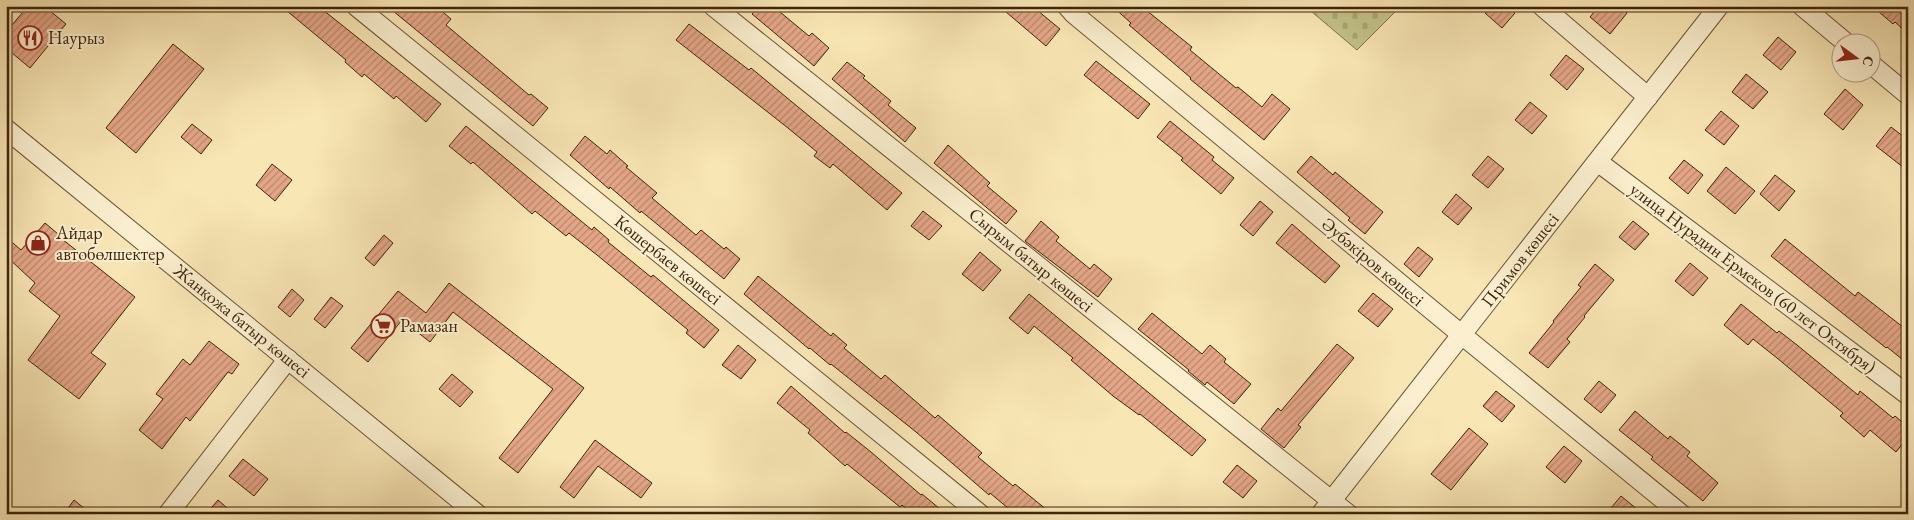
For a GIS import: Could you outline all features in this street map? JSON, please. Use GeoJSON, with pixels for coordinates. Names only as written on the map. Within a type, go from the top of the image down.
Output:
{"type":"FeatureCollection","features":[{"type":"Feature","properties":{"kind":"street","name":"Көшербаев көшесі"},"geometry":{"type":"LineString","coordinates":[[356,6],[980,514]]}},
{"type":"Feature","properties":{"kind":"street","name":"Сырым батыр көшесі"},"geometry":{"type":"LineString","coordinates":[[713,6],[1326,507],[1348,514]]}},
{"type":"Feature","properties":{"kind":"street","name":"Әубәкіров көшесі"},"geometry":{"type":"LineString","coordinates":[[1068,6],[1074,14],[1680,514]]}},
{"type":"Feature","properties":{"kind":"street"},"geometry":{"type":"LineString","coordinates":[[1542,6],[1648,97]]}},
{"type":"Feature","properties":{"kind":"street","name":"Примов көшесі"},"geometry":{"type":"LineString","coordinates":[[1326,507],[1719,6]]}},
{"type":"Feature","properties":{"kind":"street"},"geometry":{"type":"LineString","coordinates":[[1802,6],[1833,32]]}},
{"type":"Feature","properties":{"kind":"street"},"geometry":{"type":"LineString","coordinates":[[1882,73],[1908,95]]}},
{"type":"Feature","properties":{"kind":"street","name":"Жанқожа батыр көшесі"},"geometry":{"type":"LineString","coordinates":[[6,128],[477,514]]}},
{"type":"Feature","properties":{"kind":"street","name":"улица Нурадин Ермеков (60 лет Октября)"},"geometry":{"type":"LineString","coordinates":[[1598,162],[1908,395]]}},
{"type":"Feature","properties":{"kind":"street"},"geometry":{"type":"LineString","coordinates":[[168,514],[288,359]]}},
{"type":"Feature","properties":{"kind":"green space"},"geometry":{"type":"Polygon","coordinates":[[[1305,6],[1401,6],[1357,50],[1305,6]]]}},
{"type":"Feature","properties":{"kind":"building","name":"Наурыз"},"geometry":{"type":"Polygon","coordinates":[[[28,6],[44,6],[66,24],[30,68],[6,48],[6,32],[28,6]]]}},
{"type":"Feature","properties":{"kind":"building"},"geometry":{"type":"Polygon","coordinates":[[[281,6],[318,6],[441,104],[426,122],[396,96],[394,99],[364,74],[362,77],[345,62],[346,60],[281,6]]]}},
{"type":"Feature","properties":{"kind":"building"},"geometry":{"type":"Polygon","coordinates":[[[387,6],[436,6],[451,19],[446,25],[529,95],[531,94],[548,108],[533,126],[387,6]]]}},
{"type":"Feature","properties":{"kind":"building"},"geometry":{"type":"Polygon","coordinates":[[[759,6],[785,6],[780,12],[809,36],[812,33],[829,48],[814,66],[752,14],[759,6]]]}},
{"type":"Feature","properties":{"kind":"building"},"geometry":{"type":"Polygon","coordinates":[[[999,6],[1032,6],[1060,29],[1046,46],[999,6]]]}},
{"type":"Feature","properties":{"kind":"building"},"geometry":{"type":"Polygon","coordinates":[[[1112,6],[1141,6],[1192,47],[1190,50],[1262,107],[1272,94],[1290,109],[1264,140],[1190,79],[1129,25],[1131,23],[1112,6]]]}},
{"type":"Feature","properties":{"kind":"building"},"geometry":{"type":"Polygon","coordinates":[[[1491,6],[1507,6],[1515,13],[1502,28],[1485,13],[1491,6]]]}},
{"type":"Feature","properties":{"kind":"building"},"geometry":{"type":"Polygon","coordinates":[[[1599,6],[1619,6],[1627,13],[1610,34],[1590,17],[1599,6]]]}},
{"type":"Feature","properties":{"kind":"building"},"geometry":{"type":"Polygon","coordinates":[[[1872,6],[1908,6],[1908,34],[1895,22],[1893,24],[1872,6]]]}},
{"type":"Feature","properties":{"kind":"building"},"geometry":{"type":"Polygon","coordinates":[[[689,24],[749,70],[751,68],[902,193],[887,210],[833,164],[830,168],[814,156],[817,152],[676,40],[689,24]]]}},
{"type":"Feature","properties":{"kind":"building"},"geometry":{"type":"Polygon","coordinates":[[[1778,37],[1796,52],[1781,70],[1763,55],[1778,37]]]}},
{"type":"Feature","properties":{"kind":"building"},"geometry":{"type":"Polygon","coordinates":[[[173,44],[204,69],[136,153],[106,128],[173,44]]]}},
{"type":"Feature","properties":{"kind":"building"},"geometry":{"type":"Polygon","coordinates":[[[1566,55],[1584,69],[1567,90],[1550,75],[1566,55]]]}},
{"type":"Feature","properties":{"kind":"building"},"geometry":{"type":"Polygon","coordinates":[[[1096,61],[1150,104],[1138,119],[1084,75],[1096,61]]]}},
{"type":"Feature","properties":{"kind":"building"},"geometry":{"type":"Polygon","coordinates":[[[847,62],[891,101],[888,105],[916,128],[905,142],[832,79],[847,62]]]}},
{"type":"Feature","properties":{"kind":"building"},"geometry":{"type":"Polygon","coordinates":[[[1746,74],[1768,92],[1753,109],[1732,92],[1746,74]]]}},
{"type":"Feature","properties":{"kind":"building"},"geometry":{"type":"Polygon","coordinates":[[[1845,89],[1863,105],[1843,130],[1824,114],[1845,89]]]}},
{"type":"Feature","properties":{"kind":"building"},"geometry":{"type":"Polygon","coordinates":[[[1530,102],[1547,116],[1532,134],[1515,120],[1530,102]]]}},
{"type":"Feature","properties":{"kind":"building"},"geometry":{"type":"Polygon","coordinates":[[[1721,111],[1739,126],[1724,145],[1705,130],[1721,111]]]}},
{"type":"Feature","properties":{"kind":"building"},"geometry":{"type":"Polygon","coordinates":[[[1170,121],[1214,157],[1212,160],[1234,178],[1221,194],[1181,160],[1183,158],[1157,137],[1170,121]]]}},
{"type":"Feature","properties":{"kind":"building"},"geometry":{"type":"Polygon","coordinates":[[[192,124],[212,140],[201,154],[181,137],[192,124]]]}},
{"type":"Feature","properties":{"kind":"building"},"geometry":{"type":"Polygon","coordinates":[[[466,126],[592,230],[594,227],[609,240],[608,242],[651,277],[653,275],[719,330],[704,348],[686,333],[688,330],[597,255],[569,233],[566,236],[535,211],[532,214],[473,162],[471,164],[449,146],[466,126]]]}},
{"type":"Feature","properties":{"kind":"building"},"geometry":{"type":"Polygon","coordinates":[[[1891,127],[1908,140],[1908,171],[1876,146],[1891,127]]]}},
{"type":"Feature","properties":{"kind":"building"},"geometry":{"type":"Polygon","coordinates":[[[585,136],[607,154],[610,150],[628,166],[626,167],[657,193],[652,198],[696,235],[701,230],[724,249],[726,247],[740,259],[724,279],[641,211],[640,213],[610,187],[609,189],[570,155],[585,136]]]}},
{"type":"Feature","properties":{"kind":"building"},"geometry":{"type":"Polygon","coordinates":[[[948,145],[990,183],[987,186],[1017,211],[1006,224],[934,163],[948,145]]]}},
{"type":"Feature","properties":{"kind":"building"},"geometry":{"type":"Polygon","coordinates":[[[1311,156],[1333,175],[1335,172],[1383,212],[1365,234],[1348,220],[1350,218],[1297,172],[1311,156]]]}},
{"type":"Feature","properties":{"kind":"building"},"geometry":{"type":"Polygon","coordinates":[[[1488,156],[1504,169],[1488,188],[1472,175],[1488,156]]]}},
{"type":"Feature","properties":{"kind":"building"},"geometry":{"type":"Polygon","coordinates":[[[1684,160],[1703,175],[1688,194],[1669,178],[1684,160]]]}},
{"type":"Feature","properties":{"kind":"building"},"geometry":{"type":"Polygon","coordinates":[[[272,164],[292,180],[275,201],[256,185],[272,164]]]}},
{"type":"Feature","properties":{"kind":"building"},"geometry":{"type":"Polygon","coordinates":[[[1726,167],[1755,191],[1735,214],[1707,191],[1726,167]]]}},
{"type":"Feature","properties":{"kind":"building"},"geometry":{"type":"Polygon","coordinates":[[[1775,175],[1795,191],[1779,211],[1760,194],[1775,175]]]}},
{"type":"Feature","properties":{"kind":"building"},"geometry":{"type":"Polygon","coordinates":[[[1456,194],[1472,208],[1458,225],[1442,212],[1456,194]]]}},
{"type":"Feature","properties":{"kind":"building"},"geometry":{"type":"Polygon","coordinates":[[[1260,201],[1273,212],[1253,236],[1240,225],[1260,201]]]}},
{"type":"Feature","properties":{"kind":"building"},"geometry":{"type":"Polygon","coordinates":[[[923,211],[942,226],[929,240],[911,226],[923,211]]]}},
{"type":"Feature","properties":{"kind":"building"},"geometry":{"type":"Polygon","coordinates":[[[1041,221],[1059,237],[1056,241],[1090,269],[1094,264],[1112,279],[1098,297],[1025,241],[1041,221]]]}},
{"type":"Feature","properties":{"kind":"building"},"geometry":{"type":"Polygon","coordinates":[[[1633,221],[1649,234],[1635,250],[1619,237],[1633,221]]]}},
{"type":"Feature","properties":{"kind":"building"},"geometry":{"type":"Polygon","coordinates":[[[45,223],[57,235],[135,297],[91,353],[106,364],[79,399],[28,360],[60,316],[29,291],[35,283],[6,256],[6,237],[21,250],[45,223]]]}},
{"type":"Feature","properties":{"kind":"building"},"geometry":{"type":"Polygon","coordinates":[[[1292,224],[1340,266],[1325,283],[1276,243],[1292,224]]]}},
{"type":"Feature","properties":{"kind":"building"},"geometry":{"type":"Polygon","coordinates":[[[384,235],[393,243],[374,266],[365,258],[384,235]]]}},
{"type":"Feature","properties":{"kind":"building"},"geometry":{"type":"Polygon","coordinates":[[[1785,239],[1855,296],[1858,292],[1908,331],[1908,364],[1771,256],[1785,239]]]}},
{"type":"Feature","properties":{"kind":"building"},"geometry":{"type":"Polygon","coordinates":[[[1418,247],[1433,259],[1419,277],[1404,264],[1418,247]]]}},
{"type":"Feature","properties":{"kind":"building"},"geometry":{"type":"Polygon","coordinates":[[[980,252],[1001,270],[983,291],[962,274],[980,252]]]}},
{"type":"Feature","properties":{"kind":"building"},"geometry":{"type":"Polygon","coordinates":[[[1690,263],[1708,278],[1693,296],[1675,281],[1690,263]]]}},
{"type":"Feature","properties":{"kind":"building"},"geometry":{"type":"Polygon","coordinates":[[[1595,264],[1614,280],[1584,316],[1567,339],[1570,342],[1548,368],[1529,353],[1581,287],[1578,285],[1595,264]]]}},
{"type":"Feature","properties":{"kind":"building"},"geometry":{"type":"Polygon","coordinates":[[[758,276],[831,336],[833,333],[847,345],[844,348],[881,379],[885,375],[935,418],[938,415],[982,453],[978,457],[1013,486],[1015,484],[1052,514],[1015,514],[990,493],[989,495],[916,432],[831,364],[809,349],[744,294],[758,276]]]}},
{"type":"Feature","properties":{"kind":"building"},"geometry":{"type":"Polygon","coordinates":[[[449,283],[584,388],[518,473],[499,458],[553,389],[453,312],[430,342],[402,320],[368,362],[351,348],[398,291],[426,313],[449,283]]]}},
{"type":"Feature","properties":{"kind":"building"},"geometry":{"type":"Polygon","coordinates":[[[292,289],[304,300],[290,317],[278,307],[292,289]]]}},
{"type":"Feature","properties":{"kind":"building"},"geometry":{"type":"Polygon","coordinates":[[[1373,293],[1393,309],[1378,327],[1358,311],[1373,293]]]}},
{"type":"Feature","properties":{"kind":"building"},"geometry":{"type":"Polygon","coordinates":[[[1029,294],[1206,440],[1192,456],[1140,414],[1113,396],[1071,360],[1073,358],[1034,326],[1028,334],[1009,318],[1029,294]]]}},
{"type":"Feature","properties":{"kind":"building"},"geometry":{"type":"Polygon","coordinates":[[[331,297],[343,306],[325,328],[314,319],[331,297]]]}},
{"type":"Feature","properties":{"kind":"building"},"geometry":{"type":"Polygon","coordinates":[[[1741,304],[1777,333],[1779,331],[1797,345],[1858,395],[1860,391],[1893,418],[1895,416],[1908,427],[1908,437],[1896,452],[1870,430],[1864,437],[1840,416],[1843,413],[1777,358],[1753,339],[1748,345],[1724,325],[1741,304]]]}},
{"type":"Feature","properties":{"kind":"building"},"geometry":{"type":"Polygon","coordinates":[[[1152,313],[1202,354],[1210,345],[1226,359],[1224,362],[1251,384],[1234,404],[1207,382],[1205,385],[1138,329],[1152,313]]]}},
{"type":"Feature","properties":{"kind":"building"},"geometry":{"type":"Polygon","coordinates":[[[209,341],[239,364],[232,374],[228,372],[190,421],[186,417],[162,449],[139,430],[163,399],[156,394],[183,359],[190,365],[209,341]]]}},
{"type":"Feature","properties":{"kind":"building"},"geometry":{"type":"Polygon","coordinates":[[[1337,344],[1354,358],[1298,425],[1301,427],[1284,448],[1261,429],[1278,408],[1281,411],[1337,344]]]}},
{"type":"Feature","properties":{"kind":"building"},"geometry":{"type":"Polygon","coordinates":[[[738,345],[756,360],[741,379],[722,365],[738,345]]]}},
{"type":"Feature","properties":{"kind":"building"},"geometry":{"type":"Polygon","coordinates":[[[452,374],[473,392],[460,407],[439,389],[452,374]]]}},
{"type":"Feature","properties":{"kind":"building"},"geometry":{"type":"Polygon","coordinates":[[[1599,381],[1616,395],[1601,413],[1584,399],[1599,381]]]}},
{"type":"Feature","properties":{"kind":"building"},"geometry":{"type":"Polygon","coordinates":[[[791,386],[845,433],[946,514],[912,514],[902,505],[900,507],[847,464],[845,466],[808,433],[810,430],[777,403],[791,386]]]}},
{"type":"Feature","properties":{"kind":"building"},"geometry":{"type":"Polygon","coordinates":[[[1496,391],[1515,406],[1502,422],[1483,406],[1496,391]]]}},
{"type":"Feature","properties":{"kind":"building"},"geometry":{"type":"Polygon","coordinates":[[[1635,411],[1668,439],[1670,436],[1690,452],[1687,456],[1718,483],[1703,501],[1619,430],[1635,411]]]}},
{"type":"Feature","properties":{"kind":"building"},"geometry":{"type":"Polygon","coordinates":[[[1469,428],[1488,444],[1451,490],[1431,474],[1469,428]]]}},
{"type":"Feature","properties":{"kind":"building"},"geometry":{"type":"Polygon","coordinates":[[[595,440],[652,483],[641,498],[598,466],[574,498],[560,487],[595,440]]]}},
{"type":"Feature","properties":{"kind":"building"},"geometry":{"type":"Polygon","coordinates":[[[1564,446],[1582,461],[1565,483],[1546,467],[1564,446]]]}},
{"type":"Feature","properties":{"kind":"building"},"geometry":{"type":"Polygon","coordinates":[[[243,459],[268,479],[254,496],[229,476],[243,459]]]}},
{"type":"Feature","properties":{"kind":"building"},"geometry":{"type":"Polygon","coordinates":[[[1237,465],[1257,481],[1243,498],[1223,482],[1237,465]]]}},
{"type":"Feature","properties":{"kind":"building"},"geometry":{"type":"Polygon","coordinates":[[[1621,496],[1643,514],[1606,514],[1621,496]]]}},
{"type":"Feature","properties":{"kind":"building"},"geometry":{"type":"Polygon","coordinates":[[[74,500],[91,514],[64,514],[74,500]]]}},
{"type":"Feature","properties":{"kind":"building"},"geometry":{"type":"Polygon","coordinates":[[[218,500],[234,514],[206,514],[218,500]]]}},
{"type":"Feature","properties":{"kind":"place","name":"Наурыз"},"geometry":{"type":"Point","coordinates":[30,38]}},
{"type":"Feature","properties":{"kind":"place","name":"Айдар автобөлшектер"},"geometry":{"type":"Point","coordinates":[38,243]}},
{"type":"Feature","properties":{"kind":"place","name":"Рамазан"},"geometry":{"type":"Point","coordinates":[383,326]}}]}
